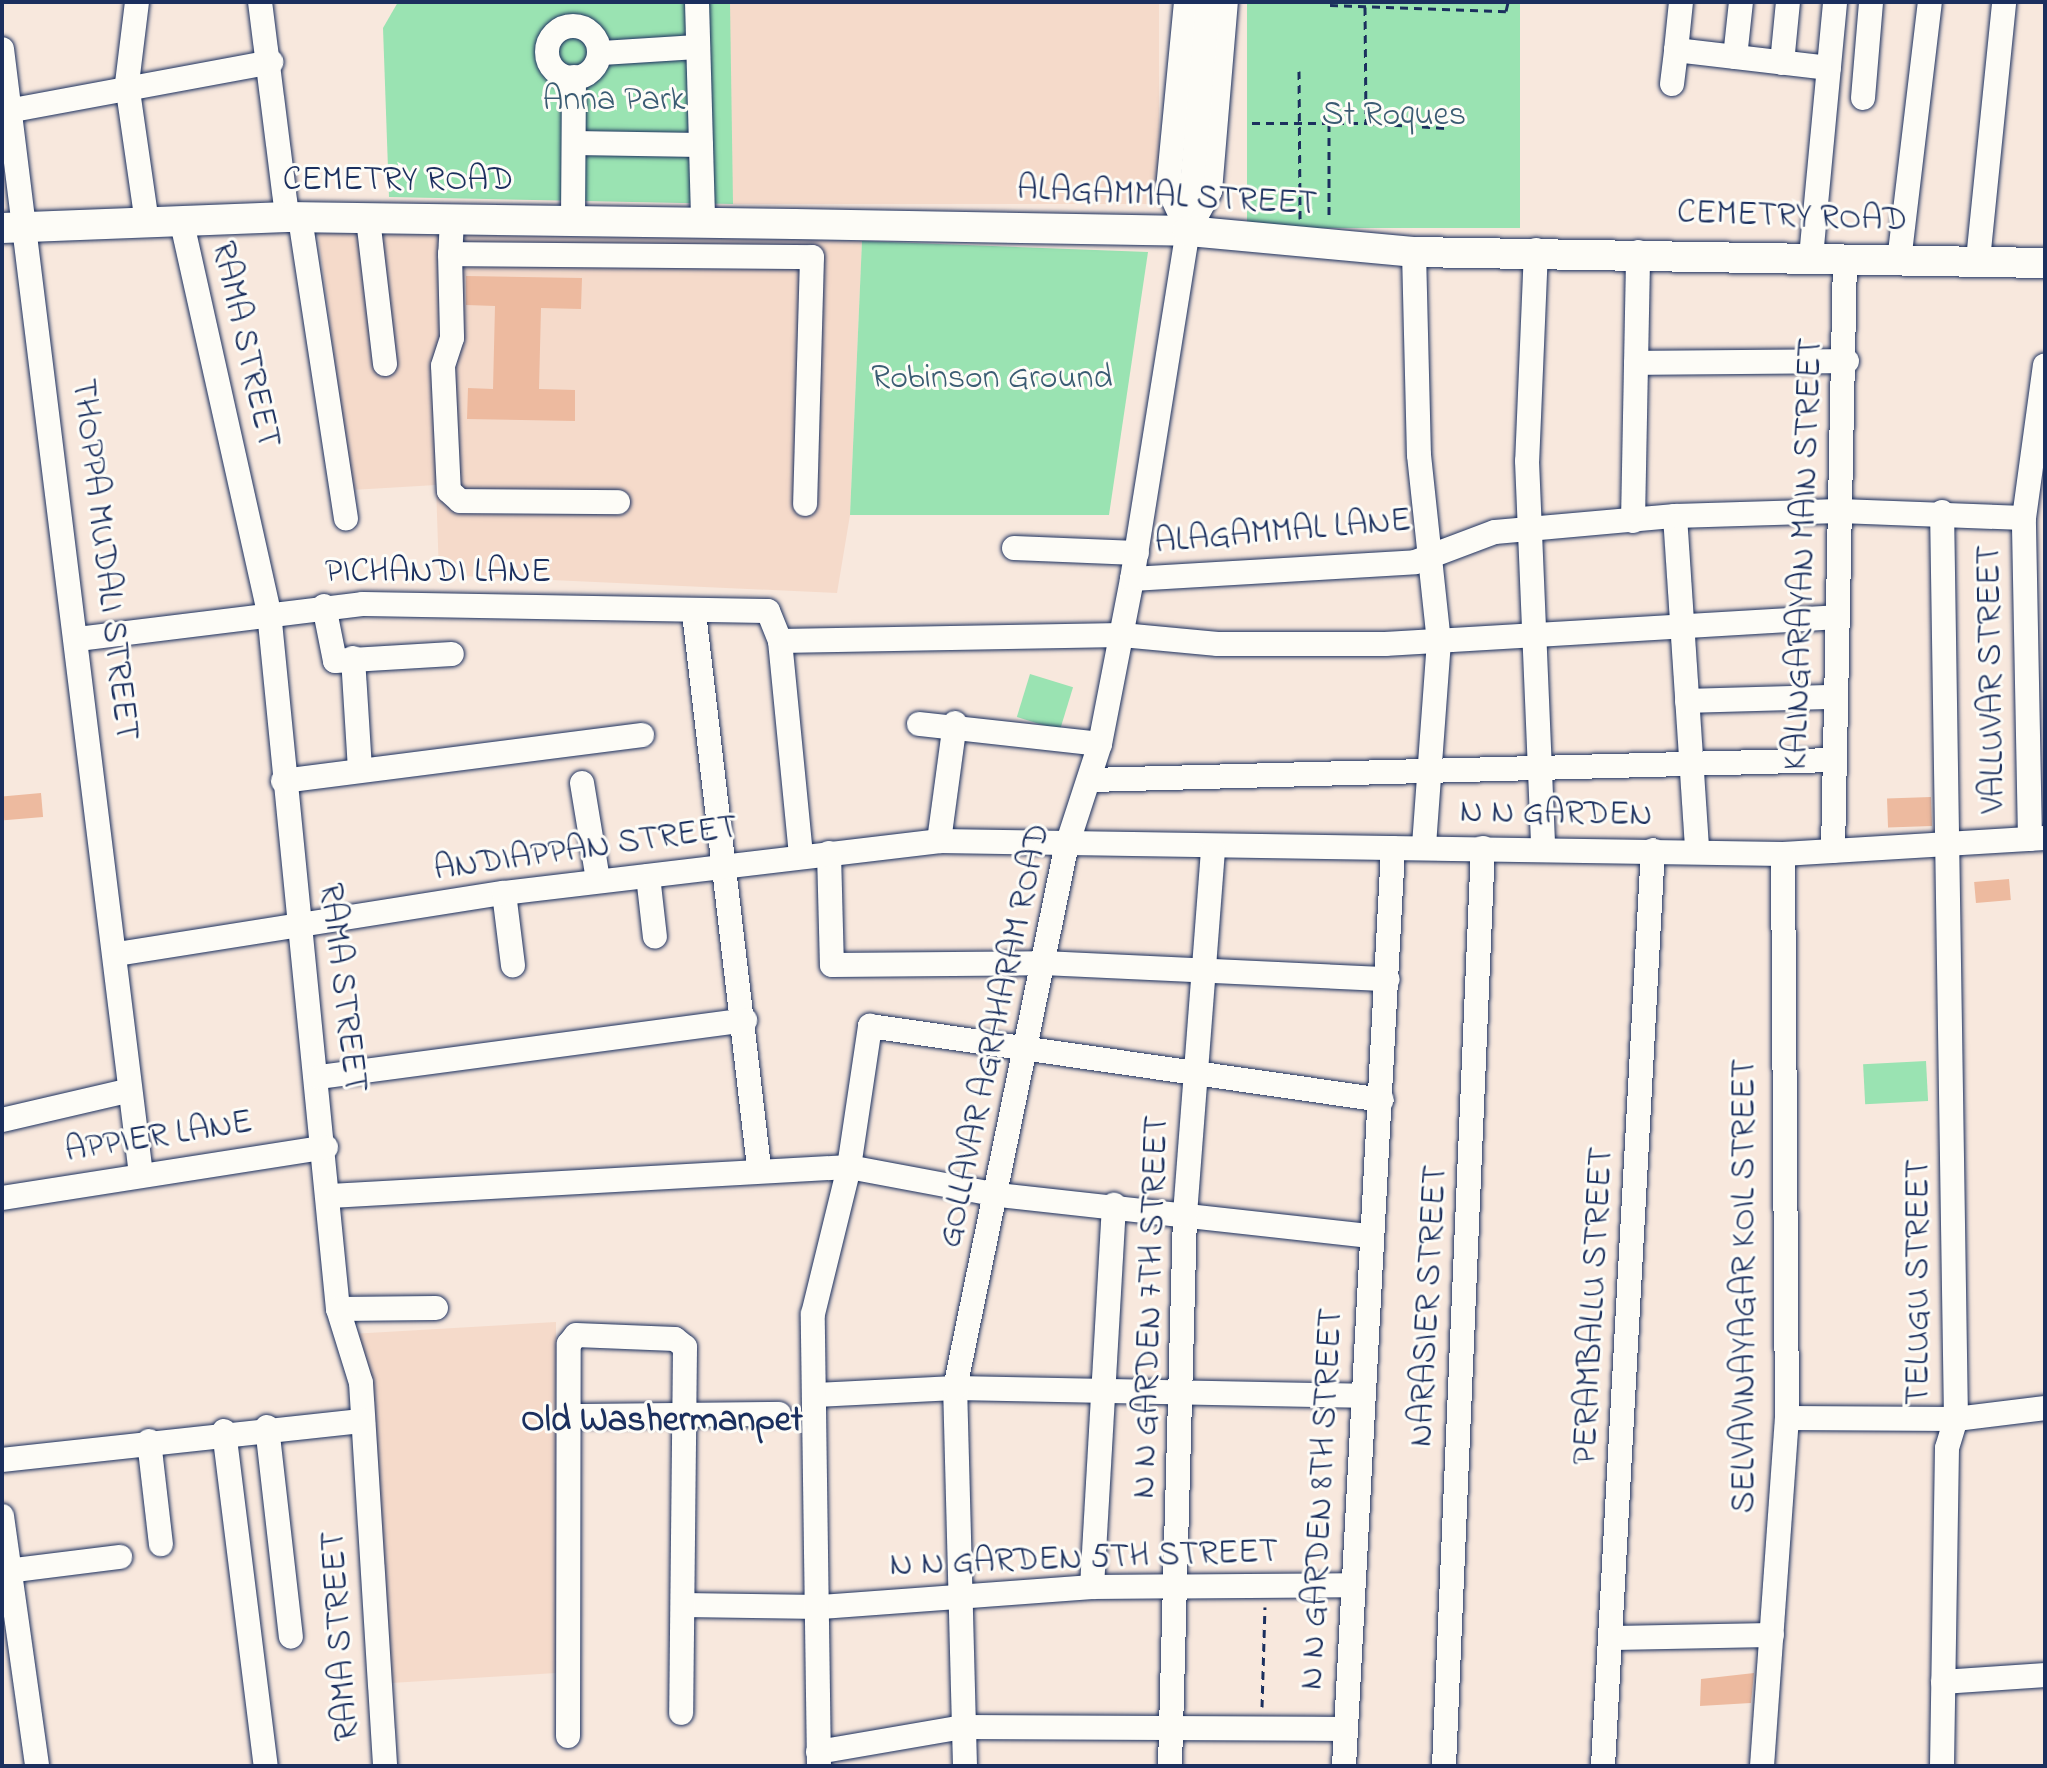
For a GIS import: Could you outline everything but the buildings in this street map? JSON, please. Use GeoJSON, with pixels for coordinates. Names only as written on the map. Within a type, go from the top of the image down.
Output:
{"type":"FeatureCollection","features":[{"type":"Feature","properties":{"kind":"main road","name":"CEMETRY ROAD"},"geometry":{"type":"LineString","coordinates":[[14,226],[293,218],[803,225]]}},
{"type":"Feature","properties":{"kind":"main road","name":"ALAGAMMAL STREET"},"geometry":{"type":"LineString","coordinates":[[803,225],[1188,231],[1414,252],[1536,250]]}},
{"type":"Feature","properties":{"kind":"main road","name":"CEMETRY ROAD"},"geometry":{"type":"LineString","coordinates":[[1536,250],[2045,263]]}},
{"type":"Feature","properties":{"kind":"street"},"geometry":{"type":"LineString","coordinates":[[137,2],[127,84],[147,223]]}},
{"type":"Feature","properties":{"kind":"street"},"geometry":{"type":"LineString","coordinates":[[260,2],[293,218],[346,518]]}},
{"type":"Feature","properties":{"kind":"street"},"geometry":{"type":"LineString","coordinates":[[697,2],[703,223]]}},
{"type":"Feature","properties":{"kind":"street"},"geometry":{"type":"LineString","coordinates":[[1186,2],[1168,188],[1188,231]]}},
{"type":"Feature","properties":{"kind":"street","name":"GOLLAVAR AGRAHARAM ROAD"},"geometry":{"type":"LineString","coordinates":[[965,1766],[964,1594],[955,1388],[998,1195],[1066,848],[1100,744],[1137,553],[1188,231],[1208,2]]}},
{"type":"Feature","properties":{"kind":"street"},"geometry":{"type":"LineString","coordinates":[[1188,231],[1210,191],[1226,2]]}},
{"type":"Feature","properties":{"kind":"street"},"geometry":{"type":"LineString","coordinates":[[1672,84],[1681,2]]}},
{"type":"Feature","properties":{"kind":"street"},"geometry":{"type":"LineString","coordinates":[[1735,57],[1741,2]]}},
{"type":"Feature","properties":{"kind":"street"},"geometry":{"type":"LineString","coordinates":[[1782,63],[1788,2]]}},
{"type":"Feature","properties":{"kind":"street"},"geometry":{"type":"LineString","coordinates":[[1811,257],[1835,2]]}},
{"type":"Feature","properties":{"kind":"street"},"geometry":{"type":"LineString","coordinates":[[1863,98],[1871,2]]}},
{"type":"Feature","properties":{"kind":"street"},"geometry":{"type":"LineString","coordinates":[[1899,261],[1930,2]]}},
{"type":"Feature","properties":{"kind":"street"},"geometry":{"type":"LineString","coordinates":[[1978,260],[2004,2]]}},
{"type":"Feature","properties":{"kind":"street"},"geometry":{"type":"LineString","coordinates":[[559,29],[590,32],[602,53],[596,68],[574,77],[549,64],[546,49],[559,29]]}},
{"type":"Feature","properties":{"kind":"street"},"geometry":{"type":"LineString","coordinates":[[602,53],[697,47]]}},
{"type":"Feature","properties":{"kind":"street","name":"THOPPA MUDALI STREET"},"geometry":{"type":"LineString","coordinates":[[2,49],[14,226],[78,639],[117,954],[127,1091],[141,1175]]}},
{"type":"Feature","properties":{"kind":"street"},"geometry":{"type":"LineString","coordinates":[[1676,50],[1829,68]]}},
{"type":"Feature","properties":{"kind":"street"},"geometry":{"type":"LineString","coordinates":[[6,111],[127,84],[271,62]]}},
{"type":"Feature","properties":{"kind":"street"},"geometry":{"type":"LineString","coordinates":[[573,221],[574,77]]}},
{"type":"Feature","properties":{"kind":"street"},"geometry":{"type":"LineString","coordinates":[[574,143],[701,145]]}},
{"type":"Feature","properties":{"kind":"street"},"geometry":{"type":"LineString","coordinates":[[368,219],[385,364]]}},
{"type":"Feature","properties":{"kind":"street"},"geometry":{"type":"LineString","coordinates":[[452,220],[452,338],[443,366],[449,491],[460,501],[618,502]]}},
{"type":"Feature","properties":{"kind":"street","name":"RAMA STREET"},"geometry":{"type":"LineString","coordinates":[[182,223],[269,612],[298,927],[326,1147],[338,1309],[356,1356],[363,1421],[385,1766]]}},
{"type":"Feature","properties":{"kind":"street"},"geometry":{"type":"LineString","coordinates":[[803,225],[812,257],[805,504]]}},
{"type":"Feature","properties":{"kind":"street"},"geometry":{"type":"LineString","coordinates":[[1536,250],[1531,530],[1543,772],[1543,849]]}},
{"type":"Feature","properties":{"kind":"street"},"geometry":{"type":"LineString","coordinates":[[1414,252],[1419,455],[1433,553],[1439,641],[1433,776],[1424,846]]}},
{"type":"Feature","properties":{"kind":"street"},"geometry":{"type":"LineString","coordinates":[[1633,521],[1638,252]]}},
{"type":"Feature","properties":{"kind":"street"},"geometry":{"type":"LineString","coordinates":[[450,254],[812,257]]}},
{"type":"Feature","properties":{"kind":"street","name":"KALINGARAYAN MAIN STREET"},"geometry":{"type":"LineString","coordinates":[[1833,851],[1832,760],[1847,361],[1845,259]]}},
{"type":"Feature","properties":{"kind":"street"},"geometry":{"type":"LineString","coordinates":[[1636,363],[1847,361]]}},
{"type":"Feature","properties":{"kind":"street","name":"VALLUVAR STREET"},"geometry":{"type":"LineString","coordinates":[[2038,838],[2024,518],[2042,448],[2045,365]]}},
{"type":"Feature","properties":{"kind":"street","name":"ALAGAMMAL LANE"},"geometry":{"type":"LineString","coordinates":[[1132,579],[1415,562],[1495,532],[1675,516],[1840,511],[1942,512],[2024,518]]}},
{"type":"Feature","properties":{"kind":"street","name":"TELUGU STREET"},"geometry":{"type":"LineString","coordinates":[[1942,512],[1956,1419],[1947,1448],[1942,1766]]}},
{"type":"Feature","properties":{"kind":"street"},"geometry":{"type":"LineString","coordinates":[[1675,516],[1686,624],[1688,764],[1697,851]]}},
{"type":"Feature","properties":{"kind":"street"},"geometry":{"type":"LineString","coordinates":[[1014,548],[1137,553]]}},
{"type":"Feature","properties":{"kind":"street"},"geometry":{"type":"LineString","coordinates":[[324,606],[335,661],[452,654]]}},
{"type":"Feature","properties":{"kind":"street","name":"PICHANDI LANE"},"geometry":{"type":"LineString","coordinates":[[78,639],[324,606],[694,613],[768,611],[780,641]]}},
{"type":"Feature","properties":{"kind":"street"},"geometry":{"type":"LineString","coordinates":[[694,613],[720,865],[745,1020],[759,1167]]}},
{"type":"Feature","properties":{"kind":"street"},"geometry":{"type":"LineString","coordinates":[[801,856],[780,641],[1122,635],[1218,644],[1439,641],[1536,631],[1837,617]]}},
{"type":"Feature","properties":{"kind":"street"},"geometry":{"type":"LineString","coordinates":[[353,658],[360,770]]}},
{"type":"Feature","properties":{"kind":"street"},"geometry":{"type":"LineString","coordinates":[[1687,701],[1834,697]]}},
{"type":"Feature","properties":{"kind":"street"},"geometry":{"type":"LineString","coordinates":[[919,724],[955,723],[1100,744]]}},
{"type":"Feature","properties":{"kind":"street"},"geometry":{"type":"LineString","coordinates":[[939,841],[955,723]]}},
{"type":"Feature","properties":{"kind":"street"},"geometry":{"type":"LineString","coordinates":[[283,781],[642,735]]}},
{"type":"Feature","properties":{"kind":"street"},"geometry":{"type":"LineString","coordinates":[[1090,780],[1433,776],[1832,760]]}},
{"type":"Feature","properties":{"kind":"street"},"geometry":{"type":"LineString","coordinates":[[582,783],[598,880]]}},
{"type":"Feature","properties":{"kind":"street","name":"N N GARDEN"},"geometry":{"type":"LineString","coordinates":[[1066,848],[1213,850],[1424,846],[1783,854],[2038,838]]}},
{"type":"Feature","properties":{"kind":"street","name":"ANDIAPPAN STREET"},"geometry":{"type":"LineString","coordinates":[[117,954],[504,893],[720,865],[939,841],[1066,848]]}},
{"type":"Feature","properties":{"kind":"street","name":"N N GARDEN 8TH STREET"},"geometry":{"type":"LineString","coordinates":[[1344,1766],[1351,1585],[1370,1236],[1382,1100],[1393,848]]}},
{"type":"Feature","properties":{"kind":"street","name":"NARASIER STREET"},"geometry":{"type":"LineString","coordinates":[[1444,1766],[1483,848]]}},
{"type":"Feature","properties":{"kind":"street","name":"N N GARDEN 7TH STREET"},"geometry":{"type":"LineString","coordinates":[[1170,1766],[1184,1391],[1185,1214],[1194,1071],[1206,973],[1213,850]]}},
{"type":"Feature","properties":{"kind":"street","name":"PERAMBALLU STREET"},"geometry":{"type":"LineString","coordinates":[[1603,1766],[1613,1638],[1653,850]]}},
{"type":"Feature","properties":{"kind":"street"},"geometry":{"type":"LineString","coordinates":[[829,853],[832,965],[1043,963],[1206,973],[1388,979]]}},
{"type":"Feature","properties":{"kind":"street","name":"SELVAVINAYAGAR KOIL STREET"},"geometry":{"type":"LineString","coordinates":[[1762,1766],[1787,1418],[1783,854]]}},
{"type":"Feature","properties":{"kind":"street"},"geometry":{"type":"LineString","coordinates":[[648,876],[655,937]]}},
{"type":"Feature","properties":{"kind":"street"},"geometry":{"type":"LineString","coordinates":[[504,893],[513,965]]}},
{"type":"Feature","properties":{"kind":"street"},"geometry":{"type":"LineString","coordinates":[[319,1077],[745,1020]]}},
{"type":"Feature","properties":{"kind":"street"},"geometry":{"type":"LineString","coordinates":[[1346,1729],[1169,1733],[963,1727],[819,1759],[821,1607],[813,1314],[849,1167],[870,1026],[1382,1100]]}},
{"type":"Feature","properties":{"kind":"street"},"geometry":{"type":"LineString","coordinates":[[2,1120],[127,1091]]}},
{"type":"Feature","properties":{"kind":"street","name":"APPIER LANE"},"geometry":{"type":"LineString","coordinates":[[2,1198],[326,1147]]}},
{"type":"Feature","properties":{"kind":"street"},"geometry":{"type":"LineString","coordinates":[[330,1196],[759,1167],[849,1167],[998,1195],[1114,1205],[1370,1236]]}},
{"type":"Feature","properties":{"kind":"street"},"geometry":{"type":"LineString","coordinates":[[1092,1587],[1100,1391],[1114,1205]]}},
{"type":"Feature","properties":{"kind":"street"},"geometry":{"type":"LineString","coordinates":[[338,1309],[436,1308]]}},
{"type":"Feature","properties":{"kind":"street"},"geometry":{"type":"LineString","coordinates":[[568,1736],[569,1344],[576,1335],[681,1341],[684,1415],[681,1713]]}},
{"type":"Feature","properties":{"kind":"street"},"geometry":{"type":"LineString","coordinates":[[816,1395],[955,1388],[1363,1396]]}},
{"type":"Feature","properties":{"kind":"street"},"geometry":{"type":"LineString","coordinates":[[1787,1418],[1956,1419],[2045,1408]]}},
{"type":"Feature","properties":{"kind":"street"},"geometry":{"type":"LineString","coordinates":[[571,1416],[779,1414]]}},
{"type":"Feature","properties":{"kind":"street"},"geometry":{"type":"LineString","coordinates":[[2,1460],[224,1431],[363,1421]]}},
{"type":"Feature","properties":{"kind":"street"},"geometry":{"type":"LineString","coordinates":[[267,1427],[291,1637]]}},
{"type":"Feature","properties":{"kind":"street"},"geometry":{"type":"LineString","coordinates":[[224,1431],[266,1766]]}},
{"type":"Feature","properties":{"kind":"street"},"geometry":{"type":"LineString","coordinates":[[149,1441],[161,1544]]}},
{"type":"Feature","properties":{"kind":"street"},"geometry":{"type":"LineString","coordinates":[[2,1516],[7,1571],[37,1766]]}},
{"type":"Feature","properties":{"kind":"street"},"geometry":{"type":"LineString","coordinates":[[7,1571],[120,1557]]}},
{"type":"Feature","properties":{"kind":"street","name":"N N GARDEN 5TH STREET"},"geometry":{"type":"LineString","coordinates":[[683,1605],[821,1607],[964,1594],[1092,1587],[1351,1585]]}},
{"type":"Feature","properties":{"kind":"street"},"geometry":{"type":"LineString","coordinates":[[1613,1638],[1772,1635]]}},
{"type":"Feature","properties":{"kind":"street"},"geometry":{"type":"LineString","coordinates":[[1943,1682],[2045,1675]]}},
{"type":"Feature","properties":{"kind":"path"},"geometry":{"type":"LineString","coordinates":[[1379,8],[1380,2]]}},
{"type":"Feature","properties":{"kind":"path"},"geometry":{"type":"LineString","coordinates":[[1483,2],[1483,10]]}},
{"type":"Feature","properties":{"kind":"path"},"geometry":{"type":"LineString","coordinates":[[1330,5],[1506,11],[1508,2]]}},
{"type":"Feature","properties":{"kind":"path"},"geometry":{"type":"LineString","coordinates":[[1365,7],[1366,123]]}},
{"type":"Feature","properties":{"kind":"path"},"geometry":{"type":"LineString","coordinates":[[1299,71],[1301,123],[1315,242]]}},
{"type":"Feature","properties":{"kind":"path"},"geometry":{"type":"LineString","coordinates":[[1252,123],[1366,123],[1446,128]]}},
{"type":"Feature","properties":{"kind":"path"},"geometry":{"type":"LineString","coordinates":[[1315,242],[1329,123]]}},
{"type":"Feature","properties":{"kind":"path"},"geometry":{"type":"LineString","coordinates":[[1261,1731],[1266,1585]]}},
{"type":"Feature","properties":{"kind":"shaded area"},"geometry":{"type":"Polygon","coordinates":[[[730,2],[1159,2],[1159,204],[730,204],[730,2]]]}},
{"type":"Feature","properties":{"kind":"shaded area"},"geometry":{"type":"Polygon","coordinates":[[[318,233],[862,241],[850,515],[837,593],[439,575],[436,485],[352,490],[318,233]]]}},
{"type":"Feature","properties":{"kind":"shaded area"},"geometry":{"type":"Polygon","coordinates":[[[556,1322],[556,1673],[391,1683],[351,1334],[556,1322]]]}},
{"type":"Feature","properties":{"kind":"green space","name":"Anna Park"},"geometry":{"type":"Polygon","coordinates":[[[398,2],[730,2],[733,204],[389,197],[383,28],[398,2]]]}},
{"type":"Feature","properties":{"kind":"green space","name":"St Roques"},"geometry":{"type":"Polygon","coordinates":[[[1247,2],[1520,2],[1520,228],[1247,228],[1247,2]]]}},
{"type":"Feature","properties":{"kind":"green space","name":"Robinson Ground"},"geometry":{"type":"Polygon","coordinates":[[[862,241],[1148,252],[1109,515],[850,515],[862,241]]]}},
{"type":"Feature","properties":{"kind":"green space"},"geometry":{"type":"Polygon","coordinates":[[[1030,674],[1073,687],[1060,730],[1017,717],[1030,674]]]}},
{"type":"Feature","properties":{"kind":"green space"},"geometry":{"type":"Polygon","coordinates":[[[1926,1061],[1928,1101],[1865,1104],[1863,1064],[1926,1061]]]}},
{"type":"Feature","properties":{"kind":"district","name":"Old Washermanpet"},"geometry":{"type":"Point","coordinates":[662,1422]}}]}
